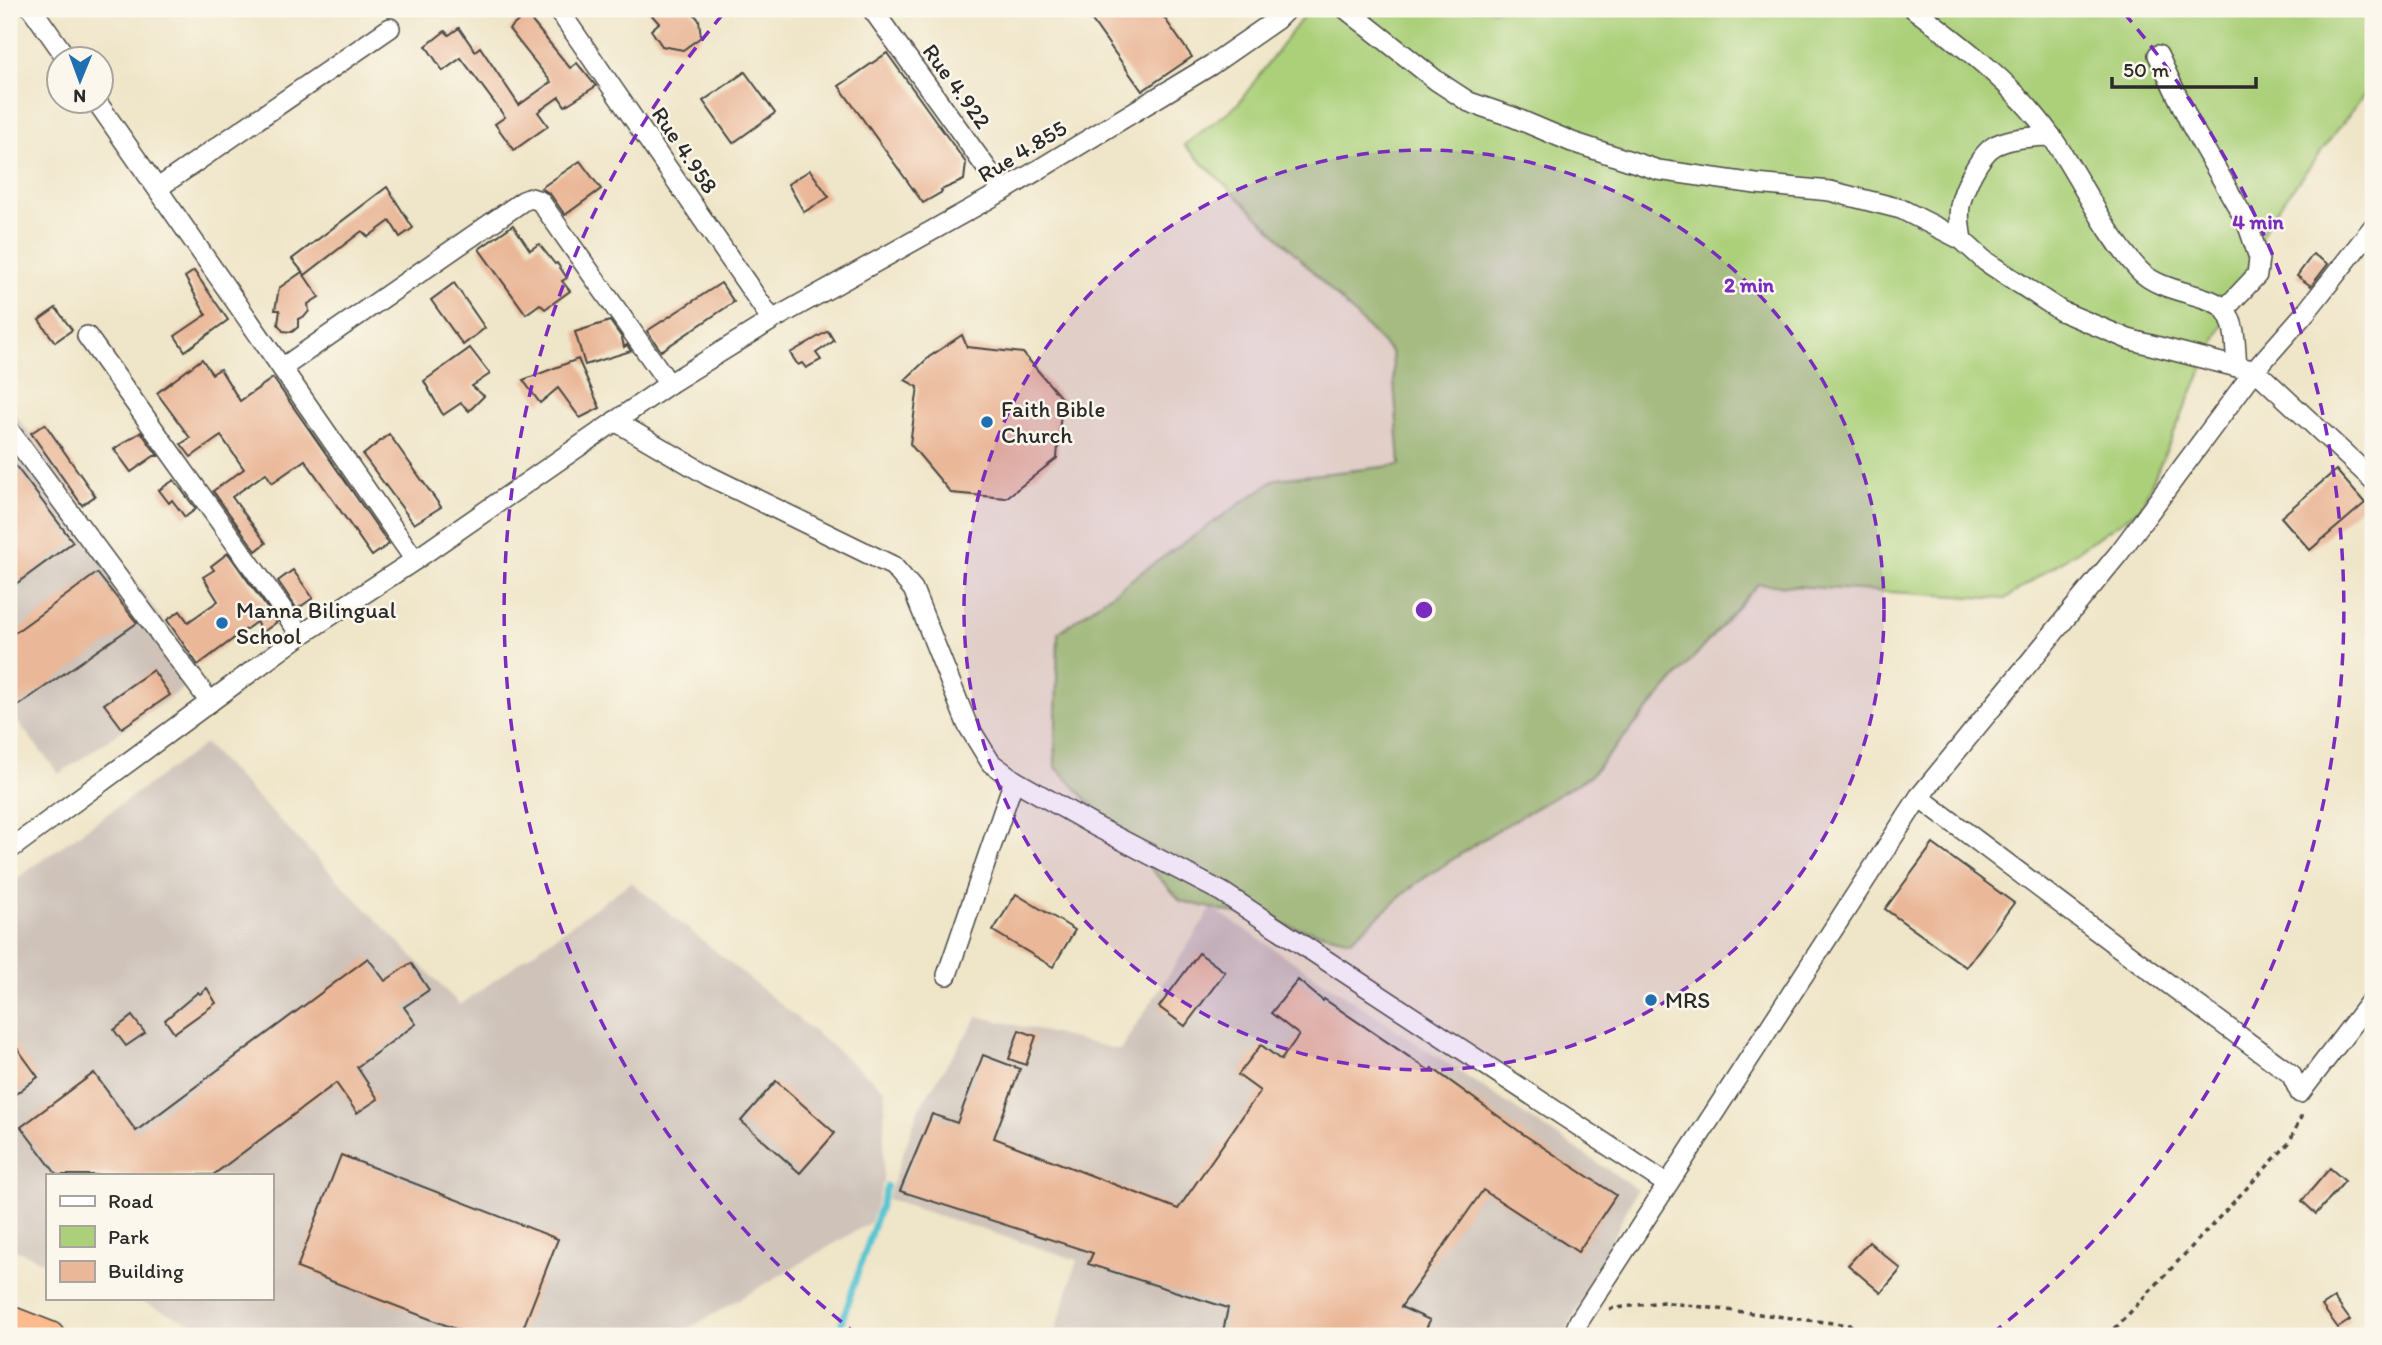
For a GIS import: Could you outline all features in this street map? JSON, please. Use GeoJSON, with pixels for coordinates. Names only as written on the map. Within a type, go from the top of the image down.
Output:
{"type":"FeatureCollection","features":[{"type":"Feature","properties":{"kind":"highway"},"geometry":{"type":"LineString","coordinates":[[9,1320],[50,1336]]}},
{"type":"Feature","properties":{"kind":"street"},"geometry":{"type":"LineString","coordinates":[[32,9],[58,46]]}},
{"type":"Feature","properties":{"kind":"street","name":"Rue 4.958"},"geometry":{"type":"LineString","coordinates":[[558,9],[772,320]]}},
{"type":"Feature","properties":{"kind":"street","name":"Rue 4.922"},"geometry":{"type":"LineString","coordinates":[[872,9],[1003,191]]}},
{"type":"Feature","properties":{"kind":"street","name":"Rue 4.855"},"geometry":{"type":"LineString","coordinates":[[9,850],[301,635],[415,560],[669,384],[772,320],[1003,191],[1211,65],[1276,20],[1287,9]]}},
{"type":"Feature","properties":{"kind":"street"},"geometry":{"type":"LineString","coordinates":[[1346,9],[1437,81],[1469,102],[1572,142],[1658,170],[1830,191],[1901,209],[1962,240],[1985,261],[2061,311],[2128,339],[2246,368],[2373,481]]}},
{"type":"Feature","properties":{"kind":"street"},"geometry":{"type":"LineString","coordinates":[[1914,9],[1978,57],[2031,111],[2050,135],[2116,240],[2140,272],[2169,289],[2214,302],[2225,309],[2246,368]]}},
{"type":"Feature","properties":{"kind":"street"},"geometry":{"type":"LineString","coordinates":[[158,188],[390,28]]}},
{"type":"Feature","properties":{"kind":"street"},"geometry":{"type":"LineString","coordinates":[[2158,55],[2191,125],[2247,223],[2259,258],[2256,275],[2225,309]]}},
{"type":"Feature","properties":{"kind":"street"},"geometry":{"type":"LineString","coordinates":[[107,116],[415,560]]}},
{"type":"Feature","properties":{"kind":"street"},"geometry":{"type":"LineString","coordinates":[[1962,240],[1960,204],[1982,158],[1994,146],[2019,138],[2050,135]]}},
{"type":"Feature","properties":{"kind":"street"},"geometry":{"type":"LineString","coordinates":[[282,369],[531,198],[540,201],[669,384]]}},
{"type":"Feature","properties":{"kind":"street"},"geometry":{"type":"LineString","coordinates":[[1576,1329],[1919,797],[2119,553],[2246,368],[2306,312],[2373,227]]}},
{"type":"Feature","properties":{"kind":"street"},"geometry":{"type":"LineString","coordinates":[[87,335],[301,635]]}},
{"type":"Feature","properties":{"kind":"street"},"geometry":{"type":"LineString","coordinates":[[615,421],[709,476],[893,566],[913,589],[967,724],[991,763],[1014,780],[1222,892],[1667,1184]]}},
{"type":"Feature","properties":{"kind":"street"},"geometry":{"type":"LineString","coordinates":[[9,430],[210,702]]}},
{"type":"Feature","properties":{"kind":"street"},"geometry":{"type":"LineString","coordinates":[[947,975],[1014,780]]}},
{"type":"Feature","properties":{"kind":"street"},"geometry":{"type":"LineString","coordinates":[[1919,797],[2291,1074],[2300,1093],[2373,998]]}},
{"type":"Feature","properties":{"kind":"path"},"geometry":{"type":"LineString","coordinates":[[2108,1336],[2289,1143],[2301,1117],[2300,1093]]}},
{"type":"Feature","properties":{"kind":"path"},"geometry":{"type":"LineString","coordinates":[[1576,1329],[1612,1307],[1662,1302],[1849,1325],[1884,1336]]}},
{"type":"Feature","properties":{"kind":"shaded area"},"geometry":{"type":"Polygon","coordinates":[[[9,406],[82,505],[201,676],[59,774],[9,711],[9,406]]]}},
{"type":"Feature","properties":{"kind":"shaded area"},"geometry":{"type":"Polygon","coordinates":[[[205,744],[460,1005],[631,882],[885,1090],[883,1182],[871,1222],[676,1336],[221,1336],[138,1300],[273,1300],[273,1174],[46,1174],[46,1263],[9,1247],[9,884],[205,744]]]}},
{"type":"Feature","properties":{"kind":"shaded area"},"geometry":{"type":"Polygon","coordinates":[[[1212,908],[1637,1189],[1564,1336],[1054,1336],[1077,1260],[887,1199],[919,1108],[978,1016],[1120,1050],[1212,908]]]}},
{"type":"Feature","properties":{"kind":"green space"},"geometry":{"type":"Polygon","coordinates":[[[1309,9],[2373,9],[2373,83],[2269,220],[2140,509],[2005,599],[1758,584],[1590,776],[1491,834],[1414,885],[1351,940],[1181,901],[1055,766],[1058,633],[1276,479],[1400,465],[1392,353],[1275,233],[1184,145],[1237,105],[1309,9]]]}},
{"type":"Feature","properties":{"kind":"building"},"geometry":{"type":"Polygon","coordinates":[[[646,9],[690,9],[699,20],[701,37],[683,50],[662,46],[651,30],[659,23],[646,9]]]}},
{"type":"Feature","properties":{"kind":"building"},"geometry":{"type":"Polygon","coordinates":[[[1084,9],[1158,9],[1192,57],[1142,91],[1084,9]]]}},
{"type":"Feature","properties":{"kind":"building"},"geometry":{"type":"Polygon","coordinates":[[[526,14],[570,68],[577,63],[596,86],[565,106],[559,97],[538,112],[548,126],[514,150],[495,124],[505,117],[461,58],[443,71],[426,46],[445,31],[449,35],[459,28],[475,51],[480,47],[519,105],[551,82],[509,29],[526,14]]]}},
{"type":"Feature","properties":{"kind":"building"},"geometry":{"type":"Polygon","coordinates":[[[887,53],[966,163],[964,180],[941,190],[942,192],[923,203],[839,86],[887,53]]]}},
{"type":"Feature","properties":{"kind":"building"},"geometry":{"type":"Polygon","coordinates":[[[745,72],[775,113],[733,143],[703,101],[745,72]]]}},
{"type":"Feature","properties":{"kind":"building"},"geometry":{"type":"Polygon","coordinates":[[[580,161],[601,189],[565,215],[550,194],[541,188],[580,161]]]}},
{"type":"Feature","properties":{"kind":"building"},"geometry":{"type":"Polygon","coordinates":[[[810,170],[829,197],[804,212],[788,184],[810,170]]]}},
{"type":"Feature","properties":{"kind":"building"},"geometry":{"type":"Polygon","coordinates":[[[387,187],[413,228],[400,237],[390,221],[368,237],[362,231],[305,275],[292,259],[387,187]]]}},
{"type":"Feature","properties":{"kind":"building"},"geometry":{"type":"Polygon","coordinates":[[[513,225],[530,250],[539,244],[555,264],[557,263],[567,278],[562,281],[570,291],[545,309],[540,304],[526,314],[479,249],[513,225]]]}},
{"type":"Feature","properties":{"kind":"building"},"geometry":{"type":"Polygon","coordinates":[[[2313,254],[2328,264],[2311,286],[2297,276],[2313,254]]]}},
{"type":"Feature","properties":{"kind":"building"},"geometry":{"type":"Polygon","coordinates":[[[194,271],[228,320],[185,351],[175,336],[206,315],[185,277],[194,271]]]}},
{"type":"Feature","properties":{"kind":"building"},"geometry":{"type":"Polygon","coordinates":[[[302,272],[319,297],[308,304],[309,311],[298,319],[298,327],[292,332],[283,331],[278,324],[280,310],[275,310],[279,288],[302,272]]]}},
{"type":"Feature","properties":{"kind":"building"},"geometry":{"type":"Polygon","coordinates":[[[454,283],[485,328],[463,345],[431,300],[454,283]]]}},
{"type":"Feature","properties":{"kind":"building"},"geometry":{"type":"Polygon","coordinates":[[[721,283],[734,302],[661,351],[647,331],[721,283]]]}},
{"type":"Feature","properties":{"kind":"building"},"geometry":{"type":"Polygon","coordinates":[[[56,308],[72,330],[55,342],[39,320],[56,308]]]}},
{"type":"Feature","properties":{"kind":"building"},"geometry":{"type":"Polygon","coordinates":[[[610,321],[622,338],[624,347],[627,345],[631,351],[585,365],[575,332],[610,321]]]}},
{"type":"Feature","properties":{"kind":"building"},"geometry":{"type":"Polygon","coordinates":[[[828,331],[834,341],[816,353],[821,360],[806,368],[802,363],[798,365],[790,353],[828,331]]]}},
{"type":"Feature","properties":{"kind":"building","name":"Faith Bible Church"},"geometry":{"type":"Polygon","coordinates":[[[962,335],[967,347],[1023,353],[1062,399],[1057,458],[1006,498],[951,493],[910,444],[918,387],[905,380],[929,357],[962,335]]]}},
{"type":"Feature","properties":{"kind":"building"},"geometry":{"type":"Polygon","coordinates":[[[470,348],[490,374],[472,386],[484,396],[469,411],[461,403],[443,415],[424,381],[470,348]]]}},
{"type":"Feature","properties":{"kind":"building"},"geometry":{"type":"Polygon","coordinates":[[[202,359],[212,374],[220,369],[240,401],[273,378],[389,544],[372,556],[305,460],[272,483],[266,473],[232,497],[266,543],[256,551],[213,491],[244,469],[221,436],[191,457],[181,444],[190,438],[157,393],[202,359]]]}},
{"type":"Feature","properties":{"kind":"building"},"geometry":{"type":"Polygon","coordinates":[[[578,359],[600,408],[580,418],[558,388],[540,403],[523,380],[578,359]]]}},
{"type":"Feature","properties":{"kind":"building"},"geometry":{"type":"Polygon","coordinates":[[[45,424],[95,496],[82,505],[31,433],[45,424]]]}},
{"type":"Feature","properties":{"kind":"building"},"geometry":{"type":"Polygon","coordinates":[[[141,432],[158,456],[131,472],[114,449],[141,432]]]}},
{"type":"Feature","properties":{"kind":"building"},"geometry":{"type":"Polygon","coordinates":[[[389,434],[441,507],[414,524],[363,455],[389,434]]]}},
{"type":"Feature","properties":{"kind":"building"},"geometry":{"type":"Polygon","coordinates":[[[9,457],[73,542],[9,589],[9,457]]]}},
{"type":"Feature","properties":{"kind":"building"},"geometry":{"type":"Polygon","coordinates":[[[2336,470],[2365,503],[2310,550],[2281,517],[2336,470]]]}},
{"type":"Feature","properties":{"kind":"building"},"geometry":{"type":"Polygon","coordinates":[[[174,480],[196,509],[185,517],[172,500],[169,503],[159,490],[174,480]]]}},
{"type":"Feature","properties":{"kind":"building"},"geometry":{"type":"Polygon","coordinates":[[[228,553],[277,622],[263,632],[256,622],[198,665],[167,620],[180,611],[188,622],[218,601],[203,577],[214,570],[211,566],[228,553]]]}},
{"type":"Feature","properties":{"kind":"building"},"geometry":{"type":"Polygon","coordinates":[[[293,570],[313,598],[297,609],[278,581],[293,570]]]}},
{"type":"Feature","properties":{"kind":"building"},"geometry":{"type":"Polygon","coordinates":[[[97,573],[137,623],[16,707],[9,698],[9,637],[97,573]]]}},
{"type":"Feature","properties":{"kind":"building"},"geometry":{"type":"Polygon","coordinates":[[[153,670],[170,695],[122,728],[104,704],[153,670]]]}},
{"type":"Feature","properties":{"kind":"building"},"geometry":{"type":"Polygon","coordinates":[[[1933,844],[2014,903],[1966,967],[1885,909],[1933,844]]]}},
{"type":"Feature","properties":{"kind":"building"},"geometry":{"type":"Polygon","coordinates":[[[1016,894],[1075,930],[1053,967],[993,931],[1016,894]]]}},
{"type":"Feature","properties":{"kind":"building"},"geometry":{"type":"Polygon","coordinates":[[[1199,953],[1225,972],[1185,1026],[1159,1007],[1199,953]]]}},
{"type":"Feature","properties":{"kind":"building"},"geometry":{"type":"Polygon","coordinates":[[[368,958],[385,981],[411,963],[429,990],[404,1007],[416,1024],[357,1067],[378,1099],[357,1113],[336,1083],[214,1174],[56,1174],[21,1127],[94,1073],[136,1131],[368,958]]]}},
{"type":"Feature","properties":{"kind":"building"},"geometry":{"type":"Polygon","coordinates":[[[1298,980],[1323,1001],[1324,999],[1430,1071],[1432,1068],[1523,1134],[1616,1195],[1578,1252],[1483,1190],[1401,1307],[1430,1320],[1423,1336],[1222,1336],[1228,1308],[1088,1264],[1093,1253],[900,1191],[932,1114],[957,1123],[983,1055],[1020,1069],[994,1138],[1178,1209],[1260,1091],[1238,1075],[1261,1045],[1281,1060],[1299,1035],[1271,1013],[1298,980]]]}},
{"type":"Feature","properties":{"kind":"building"},"geometry":{"type":"Polygon","coordinates":[[[207,988],[216,1003],[174,1033],[165,1020],[198,992],[200,994],[207,988]]]}},
{"type":"Feature","properties":{"kind":"building"},"geometry":{"type":"Polygon","coordinates":[[[132,1016],[145,1033],[126,1046],[114,1030],[132,1016]]]}},
{"type":"Feature","properties":{"kind":"building"},"geometry":{"type":"Polygon","coordinates":[[[1019,1030],[1036,1036],[1026,1065],[1009,1059],[1019,1030]]]}},
{"type":"Feature","properties":{"kind":"building"},"geometry":{"type":"Polygon","coordinates":[[[9,1037],[38,1077],[9,1099],[9,1037]]]}},
{"type":"Feature","properties":{"kind":"building"},"geometry":{"type":"Polygon","coordinates":[[[776,1081],[835,1133],[800,1173],[741,1121],[776,1081]]]}},
{"type":"Feature","properties":{"kind":"building"},"geometry":{"type":"Polygon","coordinates":[[[341,1155],[558,1239],[520,1336],[474,1336],[297,1268],[341,1155]]]}},
{"type":"Feature","properties":{"kind":"building"},"geometry":{"type":"Polygon","coordinates":[[[2330,1168],[2345,1181],[2316,1214],[2302,1201],[2330,1168]]]}},
{"type":"Feature","properties":{"kind":"building"},"geometry":{"type":"Polygon","coordinates":[[[1869,1242],[1901,1269],[1881,1293],[1848,1265],[1869,1242]]]}},
{"type":"Feature","properties":{"kind":"building"},"geometry":{"type":"Polygon","coordinates":[[[2334,1298],[2350,1320],[2338,1328],[2322,1306],[2334,1298]]]}},
{"type":"Feature","properties":{"kind":"waterway"},"geometry":{"type":"LineString","coordinates":[[837,1336],[887,1186]]}},
{"type":"Feature","properties":{"kind":"place","name":"Faith Bible Church"},"geometry":{"type":"Point","coordinates":[987,422]}},
{"type":"Feature","properties":{"kind":"place","name":"Manna Bilingual School"},"geometry":{"type":"Point","coordinates":[222,623]}},
{"type":"Feature","properties":{"kind":"place","name":"MRS"},"geometry":{"type":"Point","coordinates":[1651,1000]}}]}
